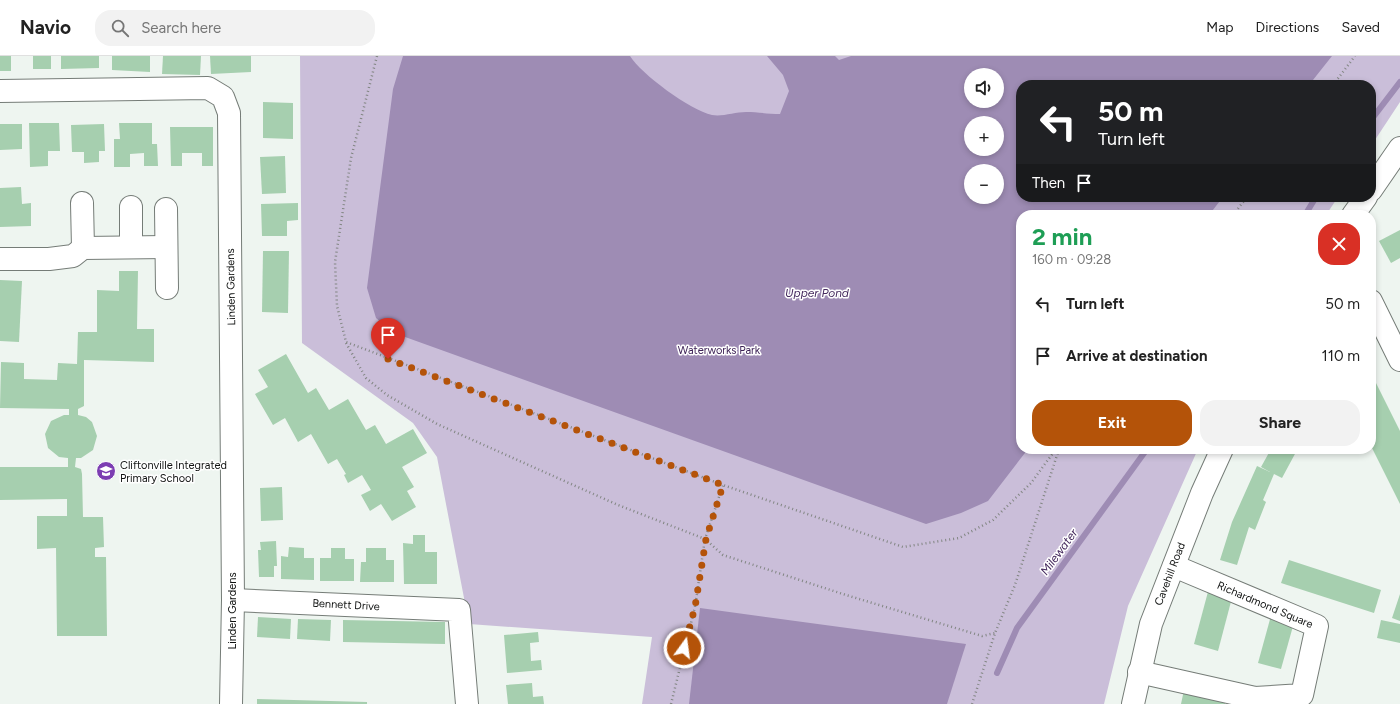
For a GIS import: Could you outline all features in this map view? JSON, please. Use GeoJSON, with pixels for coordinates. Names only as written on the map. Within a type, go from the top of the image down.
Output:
{"type":"FeatureCollection","features":[{"type":"Feature","properties":{"kind":"street","name":"Linden Gardens"},"geometry":{"type":"LineString","coordinates":[[0,91],[208,88],[223,97],[229,113],[233,600],[231,704]]}},
{"type":"Feature","properties":{"kind":"street"},"geometry":{"type":"LineString","coordinates":[[1376,183],[1400,148]]}},
{"type":"Feature","properties":{"kind":"street"},"geometry":{"type":"LineString","coordinates":[[82,203],[83,248]]}},
{"type":"Feature","properties":{"kind":"street"},"geometry":{"type":"LineString","coordinates":[[131,207],[131,247]]}},
{"type":"Feature","properties":{"kind":"street"},"geometry":{"type":"LineString","coordinates":[[166,209],[167,288]]}},
{"type":"Feature","properties":{"kind":"street"},"geometry":{"type":"LineString","coordinates":[[0,259],[49,259],[73,256],[83,248],[166,247]]}},
{"type":"Feature","properties":{"kind":"street"},"geometry":{"type":"LineString","coordinates":[[1376,311],[1400,360]]}},
{"type":"Feature","properties":{"kind":"street","name":"Cavehill Road"},"geometry":{"type":"LineString","coordinates":[[1132,704],[1151,624],[1202,493],[1220,454]]}},
{"type":"Feature","properties":{"kind":"street","name":"Richardmond Square"},"geometry":{"type":"LineString","coordinates":[[1139,672],[1255,698],[1302,695],[1317,626],[1296,615],[1174,566]]}},
{"type":"Feature","properties":{"kind":"street","name":"Bennett Drive"},"geometry":{"type":"LineString","coordinates":[[233,600],[459,610],[467,704]]}},
{"type":"Feature","properties":{"kind":"path"},"geometry":{"type":"LineString","coordinates":[[377,56],[351,158],[335,262],[337,306],[346,342],[366,378],[387,395],[436,424],[618,505],[706,539],[723,555],[982,636],[995,633]]}},
{"type":"Feature","properties":{"kind":"path"},"geometry":{"type":"LineString","coordinates":[[1337,80],[1355,56]]}},
{"type":"Feature","properties":{"kind":"path"},"geometry":{"type":"LineString","coordinates":[[1237,210],[1243,202]]}},
{"type":"Feature","properties":{"kind":"path"},"geometry":{"type":"LineString","coordinates":[[346,342],[723,485],[903,547],[959,538],[993,520],[1032,483],[1052,454]]}},
{"type":"Feature","properties":{"kind":"path"},"geometry":{"type":"LineString","coordinates":[[972,704],[995,633],[1014,585],[1057,454]]}},
{"type":"Feature","properties":{"kind":"path"},"geometry":{"type":"LineString","coordinates":[[671,704],[695,607],[706,539],[723,485]]}},
{"type":"Feature","properties":{"kind":"green space","name":"Waterworks Park"},"geometry":{"type":"Polygon","coordinates":[[[300,56],[1400,56],[1400,102],[1376,138],[1376,80],[1016,80],[1016,202],[1335,202],[1329,210],[1016,210],[1016,454],[1196,454],[1128,606],[1104,704],[642,704],[652,637],[469,624],[437,457],[413,423],[302,343],[300,56]]]}},
{"type":"Feature","properties":{"kind":"water","name":"Upper Pond"},"geometry":{"type":"Polygon","coordinates":[[[403,56],[630,56],[644,72],[679,99],[703,112],[712,115],[724,115],[746,112],[780,114],[789,91],[783,75],[767,56],[835,56],[839,60],[851,56],[1332,56],[1313,80],[1016,80],[1016,202],[1219,202],[1213,210],[1016,210],[1016,454],[1024,454],[988,501],[961,513],[926,524],[394,333],[376,318],[367,288],[393,89],[403,56]]]}},
{"type":"Feature","properties":{"kind":"water"},"geometry":{"type":"Polygon","coordinates":[[[700,608],[966,644],[947,704],[689,704],[700,608]]]}},
{"type":"Feature","properties":{"kind":"building"},"geometry":{"type":"Polygon","coordinates":[[[0,56],[11,56],[11,71],[0,71],[0,56]]]}},
{"type":"Feature","properties":{"kind":"building"},"geometry":{"type":"Polygon","coordinates":[[[33,56],[51,56],[51,69],[33,69],[33,56]]]}},
{"type":"Feature","properties":{"kind":"building"},"geometry":{"type":"Polygon","coordinates":[[[61,56],[99,56],[99,68],[61,69],[61,56]]]}},
{"type":"Feature","properties":{"kind":"building"},"geometry":{"type":"Polygon","coordinates":[[[112,56],[150,56],[150,72],[112,70],[112,56]]]}},
{"type":"Feature","properties":{"kind":"building"},"geometry":{"type":"Polygon","coordinates":[[[163,56],[201,56],[200,75],[162,74],[163,56]]]}},
{"type":"Feature","properties":{"kind":"building"},"geometry":{"type":"Polygon","coordinates":[[[210,56],[251,56],[251,72],[211,74],[210,56]]]}},
{"type":"Feature","properties":{"kind":"building"},"geometry":{"type":"Polygon","coordinates":[[[263,102],[293,103],[293,139],[263,138],[263,102]]]}},
{"type":"Feature","properties":{"kind":"building"},"geometry":{"type":"Polygon","coordinates":[[[29,123],[59,123],[60,151],[48,151],[48,166],[30,167],[29,123]]]}},
{"type":"Feature","properties":{"kind":"building"},"geometry":{"type":"Polygon","coordinates":[[[119,123],[152,123],[152,144],[157,144],[158,166],[144,166],[144,153],[130,154],[130,167],[114,167],[114,139],[120,139],[119,123]]]}},
{"type":"Feature","properties":{"kind":"building"},"geometry":{"type":"Polygon","coordinates":[[[0,124],[22,124],[22,149],[0,150],[0,124]]]}},
{"type":"Feature","properties":{"kind":"building"},"geometry":{"type":"Polygon","coordinates":[[[104,124],[105,151],[99,151],[99,162],[84,163],[84,152],[72,152],[71,125],[104,124]]]}},
{"type":"Feature","properties":{"kind":"building"},"geometry":{"type":"Polygon","coordinates":[[[170,127],[213,127],[213,166],[202,166],[202,153],[182,153],[182,166],[171,166],[170,127]]]}},
{"type":"Feature","properties":{"kind":"building"},"geometry":{"type":"Polygon","coordinates":[[[285,156],[286,193],[262,194],[260,157],[285,156]]]}},
{"type":"Feature","properties":{"kind":"building"},"geometry":{"type":"Polygon","coordinates":[[[21,187],[22,204],[31,203],[31,226],[0,227],[0,188],[21,187]]]}},
{"type":"Feature","properties":{"kind":"building"},"geometry":{"type":"Polygon","coordinates":[[[298,203],[298,220],[287,221],[287,236],[262,236],[261,204],[298,203]]]}},
{"type":"Feature","properties":{"kind":"building"},"geometry":{"type":"Polygon","coordinates":[[[1400,230],[1400,258],[1391,263],[1379,241],[1400,230]]]}},
{"type":"Feature","properties":{"kind":"building"},"geometry":{"type":"Polygon","coordinates":[[[263,251],[289,251],[288,313],[262,312],[263,251]]]}},
{"type":"Feature","properties":{"kind":"building"},"geometry":{"type":"Polygon","coordinates":[[[119,271],[138,271],[137,329],[154,329],[154,362],[84,360],[84,406],[78,409],[78,415],[86,417],[92,422],[97,436],[93,450],[81,458],[76,458],[75,467],[81,469],[82,474],[83,517],[103,517],[104,547],[95,548],[95,557],[106,557],[107,636],[57,636],[56,548],[37,549],[37,516],[67,516],[67,499],[0,500],[0,467],[68,467],[68,458],[59,457],[48,448],[45,434],[51,421],[64,415],[69,415],[69,409],[0,408],[1,362],[24,363],[24,379],[57,380],[58,363],[77,364],[78,332],[97,332],[97,290],[119,291],[119,271]]]}},
{"type":"Feature","properties":{"kind":"building"},"geometry":{"type":"Polygon","coordinates":[[[0,280],[22,281],[19,342],[0,341],[0,280]]]}},
{"type":"Feature","properties":{"kind":"building"},"geometry":{"type":"Polygon","coordinates":[[[286,354],[308,393],[316,388],[329,410],[348,399],[366,430],[375,425],[386,444],[413,429],[427,453],[402,467],[414,487],[407,491],[416,507],[392,521],[381,504],[370,511],[361,495],[371,490],[362,475],[348,483],[344,475],[346,474],[337,459],[328,464],[311,434],[298,442],[285,418],[273,425],[255,394],[268,387],[258,370],[286,354]]]}},
{"type":"Feature","properties":{"kind":"building"},"geometry":{"type":"Polygon","coordinates":[[[1376,383],[1400,431],[1400,504],[1375,454],[1376,383]]]}},
{"type":"Feature","properties":{"kind":"building"},"geometry":{"type":"Polygon","coordinates":[[[1268,454],[1295,454],[1282,478],[1274,474],[1263,500],[1266,502],[1255,530],[1249,527],[1237,565],[1220,560],[1232,522],[1257,466],[1270,472],[1261,467],[1268,454]]]}},
{"type":"Feature","properties":{"kind":"building"},"geometry":{"type":"Polygon","coordinates":[[[282,487],[283,520],[261,521],[260,488],[282,487]]]}},
{"type":"Feature","properties":{"kind":"building"},"geometry":{"type":"Polygon","coordinates":[[[413,535],[425,535],[425,552],[437,552],[437,584],[404,584],[403,543],[413,544],[413,535]]]}},
{"type":"Feature","properties":{"kind":"building"},"geometry":{"type":"Polygon","coordinates":[[[276,541],[277,566],[274,566],[274,577],[259,577],[258,550],[261,550],[260,542],[276,541]]]}},
{"type":"Feature","properties":{"kind":"building"},"geometry":{"type":"Polygon","coordinates":[[[289,547],[304,548],[304,558],[314,558],[314,580],[281,579],[281,556],[288,557],[289,547]]]}},
{"type":"Feature","properties":{"kind":"building"},"geometry":{"type":"Polygon","coordinates":[[[331,548],[345,548],[345,559],[354,559],[354,581],[320,581],[320,558],[331,558],[331,548]]]}},
{"type":"Feature","properties":{"kind":"building"},"geometry":{"type":"Polygon","coordinates":[[[366,548],[386,548],[386,560],[394,560],[394,582],[360,582],[361,562],[366,562],[366,548]]]}},
{"type":"Feature","properties":{"kind":"building"},"geometry":{"type":"Polygon","coordinates":[[[1289,560],[1381,590],[1374,613],[1281,583],[1289,560]]]}},
{"type":"Feature","properties":{"kind":"building"},"geometry":{"type":"Polygon","coordinates":[[[1209,588],[1233,594],[1218,651],[1194,644],[1209,588]]]}},
{"type":"Feature","properties":{"kind":"building"},"geometry":{"type":"Polygon","coordinates":[[[1400,594],[1400,621],[1392,618],[1400,594]]]}},
{"type":"Feature","properties":{"kind":"building"},"geometry":{"type":"Polygon","coordinates":[[[1272,612],[1295,619],[1281,669],[1258,663],[1272,612]]]}},
{"type":"Feature","properties":{"kind":"building"},"geometry":{"type":"Polygon","coordinates":[[[258,617],[291,619],[290,639],[257,637],[258,617]]]}},
{"type":"Feature","properties":{"kind":"building"},"geometry":{"type":"Polygon","coordinates":[[[298,619],[331,620],[330,641],[297,639],[298,619]]]}},
{"type":"Feature","properties":{"kind":"building"},"geometry":{"type":"Polygon","coordinates":[[[343,620],[445,622],[445,644],[343,642],[343,620]]]}},
{"type":"Feature","properties":{"kind":"building"},"geometry":{"type":"Polygon","coordinates":[[[1381,620],[1400,624],[1400,643],[1377,638],[1381,620]]]}},
{"type":"Feature","properties":{"kind":"building"},"geometry":{"type":"Polygon","coordinates":[[[538,632],[539,642],[530,643],[531,661],[541,660],[542,670],[507,673],[504,635],[538,632]]]}},
{"type":"Feature","properties":{"kind":"building"},"geometry":{"type":"Polygon","coordinates":[[[532,683],[533,697],[543,696],[544,704],[508,704],[506,685],[532,683]]]}},
{"type":"Feature","properties":{"kind":"building"},"geometry":{"type":"Polygon","coordinates":[[[1184,690],[1226,700],[1225,704],[1181,704],[1184,690]]]}},
{"type":"Feature","properties":{"kind":"building"},"geometry":{"type":"Polygon","coordinates":[[[257,699],[367,702],[367,704],[257,704],[257,699]]]}},
{"type":"Feature","properties":{"kind":"waterway","name":"Milewater"},"geometry":{"type":"LineString","coordinates":[[1376,113],[1400,82]]}},
{"type":"Feature","properties":{"kind":"waterway","name":"Milewater"},"geometry":{"type":"LineString","coordinates":[[1308,210],[1313,202]]}},
{"type":"Feature","properties":{"kind":"waterway","name":"Milewater"},"geometry":{"type":"LineString","coordinates":[[997,673],[1017,628],[1143,454]]}},
{"type":"Feature","properties":{"kind":"place","name":"Cliftonville Integrated Primary School"},"geometry":{"type":"Point","coordinates":[106,471]}},
{"type":"Feature","properties":{"kind":"route"},"geometry":{"type":"LineString","coordinates":[[388,359],[723,485],[706,539],[695,607],[684,648]]}}]}
